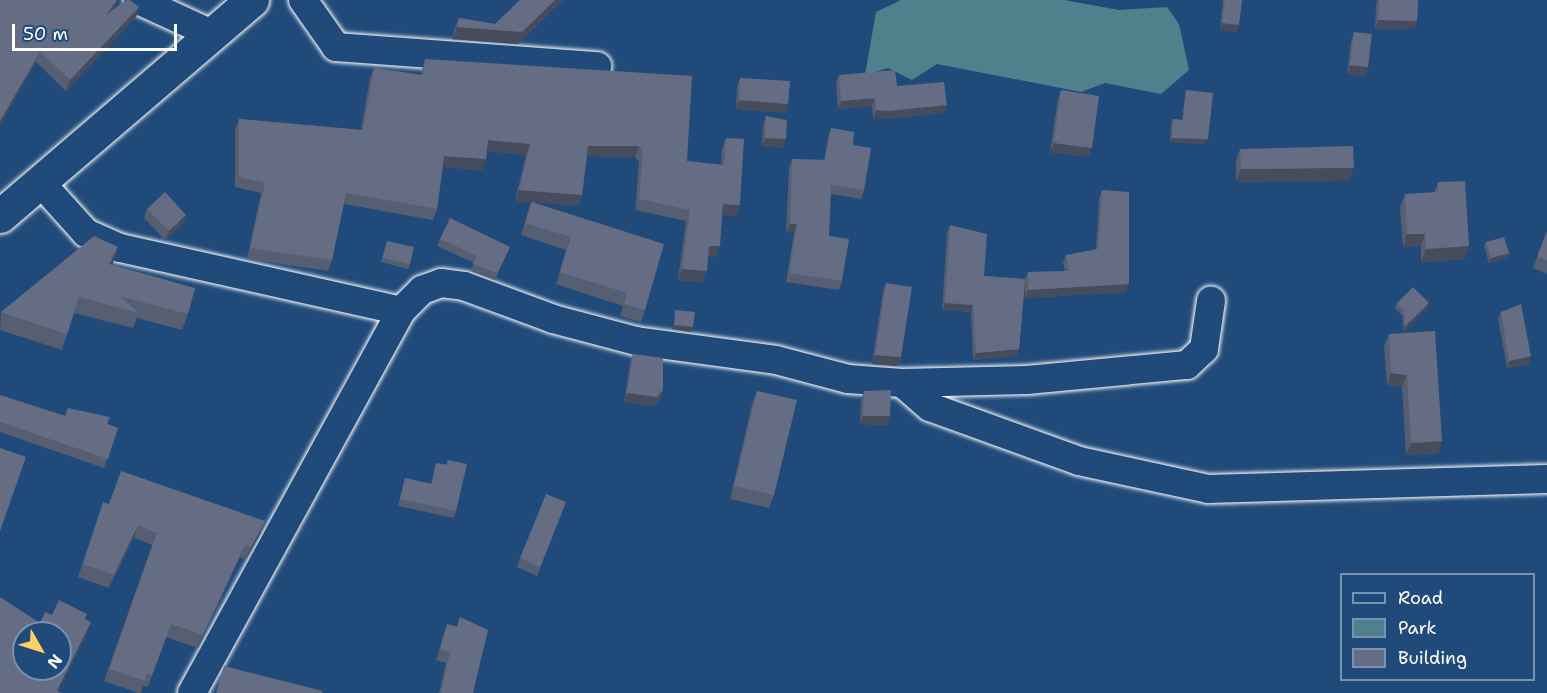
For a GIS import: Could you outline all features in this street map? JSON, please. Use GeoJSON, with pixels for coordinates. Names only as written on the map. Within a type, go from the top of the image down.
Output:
{"type":"FeatureCollection","features":[{"type":"Feature","properties":{"kind":"main road"},"geometry":{"type":"LineString","coordinates":[[0,216],[252,0]]}},
{"type":"Feature","properties":{"kind":"street"},"geometry":{"type":"LineString","coordinates":[[138,0],[212,34]]}},
{"type":"Feature","properties":{"kind":"street"},"geometry":{"type":"LineString","coordinates":[[303,0],[336,47],[597,66]]}},
{"type":"Feature","properties":{"kind":"street"},"geometry":{"type":"LineString","coordinates":[[41,183],[86,233],[120,248],[401,311]]}},
{"type":"Feature","properties":{"kind":"street"},"geometry":{"type":"LineString","coordinates":[[192,693],[401,311],[422,290],[458,285],[553,319],[636,341],[776,360],[848,379],[902,383],[1027,380],[1187,365],[1204,349],[1211,301]]}},
{"type":"Feature","properties":{"kind":"street"},"geometry":{"type":"LineString","coordinates":[[902,383],[930,407],[1079,461],[1208,489],[1547,479]]}},
{"type":"Feature","properties":{"kind":"green space"},"geometry":{"type":"Polygon","coordinates":[[[901,0],[1064,0],[1119,10],[1167,7],[1179,24],[1189,70],[1161,94],[1105,83],[1081,92],[937,64],[912,80],[888,68],[865,75],[876,12],[901,0]]]}},
{"type":"Feature","properties":{"kind":"building"},"geometry":{"type":"Polygon","coordinates":[[[0,0],[117,0],[106,15],[126,0],[130,0],[139,7],[70,80],[40,52],[0,121],[0,0]]]}},
{"type":"Feature","properties":{"kind":"building"},"geometry":{"type":"Polygon","coordinates":[[[520,0],[555,0],[522,32],[457,27],[459,18],[495,24],[520,0]]]}},
{"type":"Feature","properties":{"kind":"building"},"geometry":{"type":"Polygon","coordinates":[[[1225,0],[1242,0],[1239,25],[1222,23],[1225,0]]]}},
{"type":"Feature","properties":{"kind":"building"},"geometry":{"type":"Polygon","coordinates":[[[1379,0],[1418,0],[1417,21],[1378,20],[1379,0]]]}},
{"type":"Feature","properties":{"kind":"building"},"geometry":{"type":"Polygon","coordinates":[[[1354,32],[1372,34],[1368,67],[1350,65],[1354,32]]]}},
{"type":"Feature","properties":{"kind":"building"},"geometry":{"type":"Polygon","coordinates":[[[425,59],[692,76],[687,161],[724,165],[726,138],[744,139],[740,205],[723,204],[720,246],[709,246],[707,271],[682,269],[690,210],[639,199],[643,151],[639,146],[588,146],[582,195],[519,190],[530,144],[488,140],[486,159],[444,156],[437,209],[346,193],[332,260],[250,248],[265,183],[239,177],[239,119],[363,130],[374,68],[423,75],[425,59]]]}},
{"type":"Feature","properties":{"kind":"building"},"geometry":{"type":"Polygon","coordinates":[[[895,70],[897,86],[944,82],[947,105],[889,111],[876,110],[875,98],[841,101],[839,75],[895,70]]]}},
{"type":"Feature","properties":{"kind":"building"},"geometry":{"type":"Polygon","coordinates":[[[740,78],[790,81],[788,104],[739,100],[740,78]]]}},
{"type":"Feature","properties":{"kind":"building"},"geometry":{"type":"Polygon","coordinates":[[[1061,90],[1099,96],[1092,148],[1054,143],[1061,90]]]}},
{"type":"Feature","properties":{"kind":"building"},"geometry":{"type":"Polygon","coordinates":[[[1186,90],[1213,93],[1208,139],[1172,138],[1173,119],[1183,120],[1186,90]]]}},
{"type":"Feature","properties":{"kind":"building"},"geometry":{"type":"Polygon","coordinates":[[[766,116],[787,120],[786,139],[765,138],[766,116]]]}},
{"type":"Feature","properties":{"kind":"building"},"geometry":{"type":"Polygon","coordinates":[[[831,128],[854,132],[853,145],[871,148],[864,190],[831,185],[829,236],[849,239],[842,281],[789,273],[797,224],[790,224],[792,159],[825,160],[831,128]]]}},
{"type":"Feature","properties":{"kind":"building"},"geometry":{"type":"Polygon","coordinates":[[[1353,146],[1354,168],[1241,169],[1240,149],[1353,146]]]}},
{"type":"Feature","properties":{"kind":"building"},"geometry":{"type":"Polygon","coordinates":[[[1465,181],[1469,246],[1426,249],[1425,234],[1407,234],[1405,194],[1438,192],[1438,182],[1465,181]]]}},
{"type":"Feature","properties":{"kind":"building"},"geometry":{"type":"Polygon","coordinates":[[[1102,190],[1129,192],[1129,284],[1028,290],[1028,272],[1069,271],[1066,255],[1098,249],[1102,190]]]}},
{"type":"Feature","properties":{"kind":"building"},"geometry":{"type":"Polygon","coordinates":[[[165,192],[186,215],[169,231],[147,209],[165,192]]]}},
{"type":"Feature","properties":{"kind":"building"},"geometry":{"type":"Polygon","coordinates":[[[532,202],[664,244],[645,310],[624,304],[627,293],[560,272],[571,237],[525,223],[532,202]]]}},
{"type":"Feature","properties":{"kind":"building"},"geometry":{"type":"Polygon","coordinates":[[[450,218],[510,247],[497,273],[473,264],[477,256],[440,239],[450,218]]]}},
{"type":"Feature","properties":{"kind":"building"},"geometry":{"type":"Polygon","coordinates":[[[950,225],[987,234],[984,276],[1025,279],[1019,349],[976,353],[973,305],[945,303],[950,225]]]}},
{"type":"Feature","properties":{"kind":"building"},"geometry":{"type":"Polygon","coordinates":[[[1547,231],[1547,260],[1537,257],[1547,231]]]}},
{"type":"Feature","properties":{"kind":"building"},"geometry":{"type":"Polygon","coordinates":[[[94,236],[118,247],[109,264],[195,288],[188,314],[119,296],[139,313],[79,297],[67,334],[1,312],[94,236]]]}},
{"type":"Feature","properties":{"kind":"building"},"geometry":{"type":"Polygon","coordinates":[[[1504,237],[1509,253],[1491,258],[1486,242],[1504,237]]]}},
{"type":"Feature","properties":{"kind":"building"},"geometry":{"type":"Polygon","coordinates":[[[387,241],[414,247],[410,264],[383,258],[387,241]]]}},
{"type":"Feature","properties":{"kind":"building"},"geometry":{"type":"Polygon","coordinates":[[[886,283],[912,287],[901,357],[875,355],[886,283]]]}},
{"type":"Feature","properties":{"kind":"building"},"geometry":{"type":"Polygon","coordinates":[[[1413,287],[1429,303],[1405,326],[1404,310],[1397,303],[1413,287]]]}},
{"type":"Feature","properties":{"kind":"building"},"geometry":{"type":"Polygon","coordinates":[[[1521,304],[1531,356],[1509,361],[1501,312],[1521,304]]]}},
{"type":"Feature","properties":{"kind":"building"},"geometry":{"type":"Polygon","coordinates":[[[675,310],[695,312],[693,327],[674,325],[675,310]]]}},
{"type":"Feature","properties":{"kind":"building"},"geometry":{"type":"Polygon","coordinates":[[[1435,331],[1442,441],[1411,443],[1407,375],[1391,373],[1389,334],[1435,331]]]}},
{"type":"Feature","properties":{"kind":"building"},"geometry":{"type":"Polygon","coordinates":[[[633,354],[663,358],[663,390],[657,397],[627,393],[633,354]]]}},
{"type":"Feature","properties":{"kind":"building"},"geometry":{"type":"Polygon","coordinates":[[[891,390],[890,416],[863,416],[864,391],[891,390]]]}},
{"type":"Feature","properties":{"kind":"building"},"geometry":{"type":"Polygon","coordinates":[[[757,391],[797,400],[774,495],[734,486],[757,391]]]}},
{"type":"Feature","properties":{"kind":"building"},"geometry":{"type":"Polygon","coordinates":[[[0,395],[65,416],[68,408],[110,417],[107,424],[118,428],[108,459],[0,422],[0,395]]]}},
{"type":"Feature","properties":{"kind":"building"},"geometry":{"type":"Polygon","coordinates":[[[0,448],[26,457],[0,531],[0,448]]]}},
{"type":"Feature","properties":{"kind":"building"},"geometry":{"type":"Polygon","coordinates":[[[448,460],[467,464],[456,511],[400,499],[405,478],[432,484],[436,463],[447,465],[448,460]]]}},
{"type":"Feature","properties":{"kind":"building"},"geometry":{"type":"Polygon","coordinates":[[[121,471],[265,521],[251,547],[245,545],[203,635],[171,624],[152,675],[147,673],[145,681],[109,669],[157,533],[138,525],[114,575],[83,564],[103,502],[109,504],[121,471]]]}},
{"type":"Feature","properties":{"kind":"building"},"geometry":{"type":"Polygon","coordinates":[[[546,494],[566,502],[540,567],[520,558],[546,494]]]}},
{"type":"Feature","properties":{"kind":"building"},"geometry":{"type":"Polygon","coordinates":[[[0,597],[37,621],[12,621],[12,681],[62,681],[57,691],[63,693],[0,693],[0,597]]]}},
{"type":"Feature","properties":{"kind":"building"},"geometry":{"type":"Polygon","coordinates":[[[59,600],[87,614],[85,619],[91,622],[72,661],[72,621],[41,621],[45,612],[52,615],[59,600]]]}},
{"type":"Feature","properties":{"kind":"building"},"geometry":{"type":"Polygon","coordinates":[[[460,617],[488,630],[473,693],[441,693],[450,652],[440,649],[447,624],[457,627],[460,617]]]}},
{"type":"Feature","properties":{"kind":"building"},"geometry":{"type":"Polygon","coordinates":[[[224,666],[323,691],[322,693],[216,693],[224,666]]]}}]}
